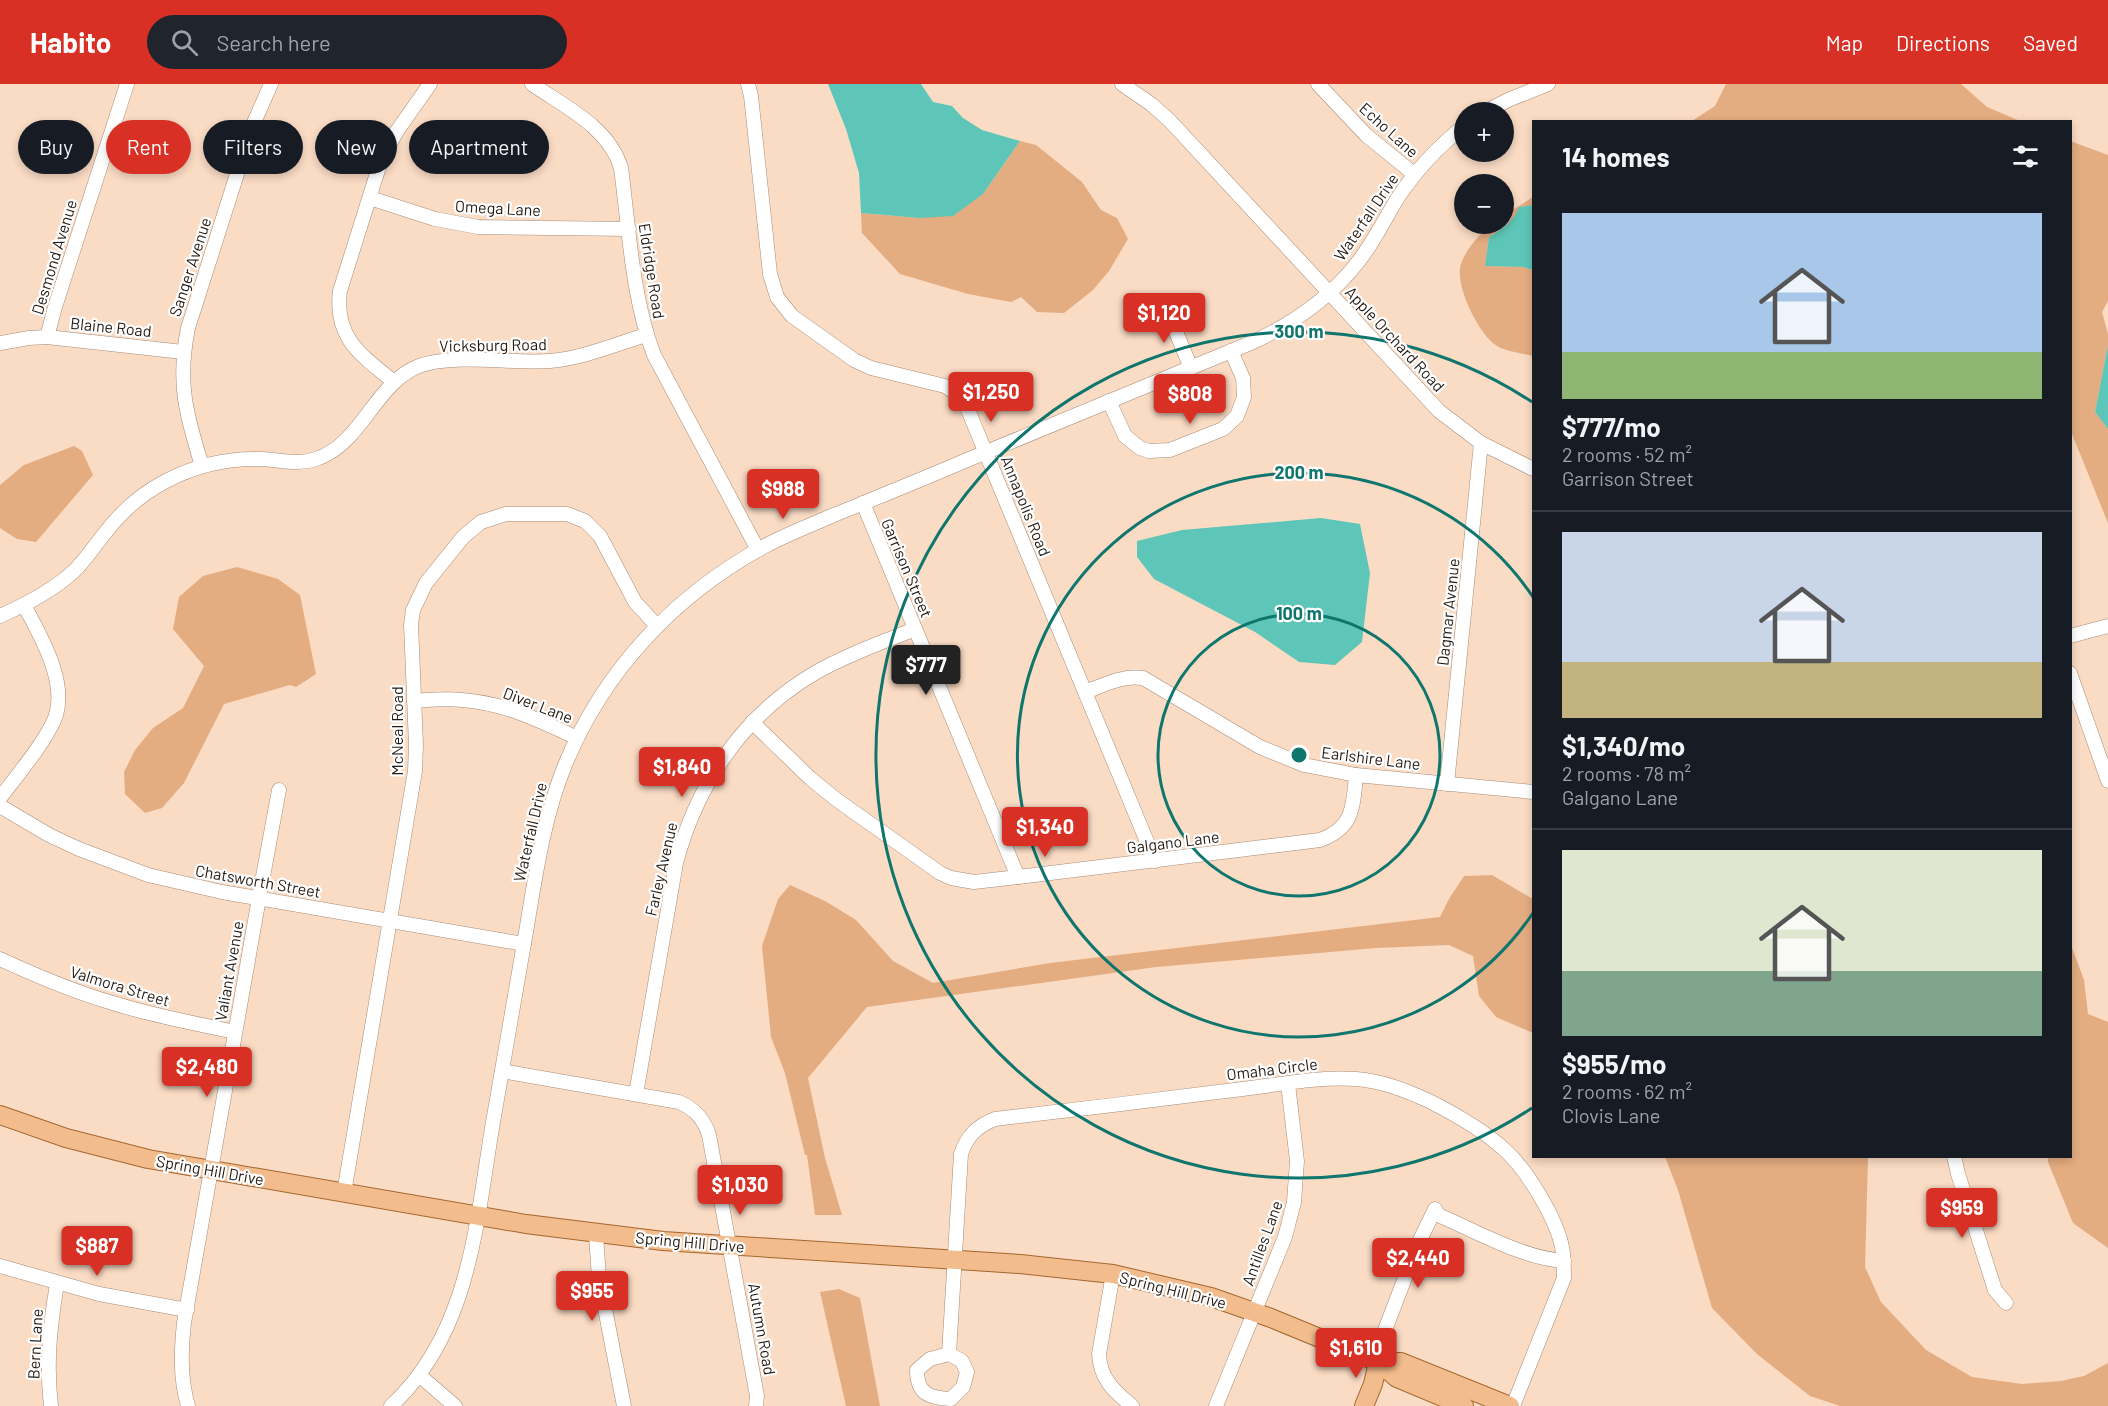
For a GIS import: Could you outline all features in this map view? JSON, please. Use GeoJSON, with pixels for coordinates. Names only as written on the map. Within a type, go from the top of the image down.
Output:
{"type":"FeatureCollection","features":[{"type":"Feature","properties":{"kind":"main road","name":"Spring Hill Drive"},"geometry":{"type":"LineString","coordinates":[[0,1115],[108,1150],[344,1193],[596,1234],[730,1246],[1030,1264],[1113,1274],[1166,1286],[1254,1311],[1378,1362],[1397,1378],[1464,1406]]}},
{"type":"Feature","properties":{"kind":"main road","name":"Spring Hill Drive"},"geometry":{"type":"LineString","coordinates":[[1378,1362],[1401,1362],[1511,1406]]}},
{"type":"Feature","properties":{"kind":"main road"},"geometry":{"type":"LineString","coordinates":[[1364,1406],[1373,1384],[1378,1362]]}},
{"type":"Feature","properties":{"kind":"street","name":"Desmond Avenue"},"geometry":{"type":"LineString","coordinates":[[47,337],[127,84]]}},
{"type":"Feature","properties":{"kind":"street","name":"Sanger Avenue"},"geometry":{"type":"LineString","coordinates":[[202,466],[186,415],[183,395],[183,352],[188,328],[252,127],[271,84]]}},
{"type":"Feature","properties":{"kind":"street"},"geometry":{"type":"LineString","coordinates":[[394,382],[356,350],[346,336],[339,315],[340,291],[387,149],[430,84]]}},
{"type":"Feature","properties":{"kind":"street","name":"Eldridge Road"},"geometry":{"type":"LineString","coordinates":[[532,84],[597,129],[610,143],[621,168],[639,304],[646,335],[654,355],[759,550]]}},
{"type":"Feature","properties":{"kind":"street","name":"Annapolis Road"},"geometry":{"type":"LineString","coordinates":[[748,84],[752,96],[770,274],[777,297],[792,316],[861,364],[938,384],[954,392],[966,405],[1155,861]]}},
{"type":"Feature","properties":{"kind":"street","name":"Echo Lane"},"geometry":{"type":"LineString","coordinates":[[1318,84],[1365,135],[1414,174]]}},
{"type":"Feature","properties":{"kind":"street","name":"Apple Orchard Road"},"geometry":{"type":"LineString","coordinates":[[1125,85],[1170,121],[1439,411],[1481,444],[1532,469]]}},
{"type":"Feature","properties":{"kind":"street"},"geometry":{"type":"LineString","coordinates":[[1506,102],[1539,86]]}},
{"type":"Feature","properties":{"kind":"street","name":"Waterfall Drive"},"geometry":{"type":"LineString","coordinates":[[392,1406],[419,1375],[435,1352],[456,1307],[469,1263],[545,828],[554,795],[577,738],[617,673],[657,626],[707,582],[784,536],[1191,368],[1271,334],[1292,322],[1330,293],[1358,262],[1414,174],[1454,134]]}},
{"type":"Feature","properties":{"kind":"street","name":"Omega Lane"},"geometry":{"type":"LineString","coordinates":[[370,198],[435,219],[478,227],[629,229]]}},
{"type":"Feature","properties":{"kind":"street"},"geometry":{"type":"LineString","coordinates":[[1166,308],[1191,368]]}},
{"type":"Feature","properties":{"kind":"street","name":"Vicksburg Road"},"geometry":{"type":"LineString","coordinates":[[0,616],[24,605],[74,571],[90,555],[117,518],[132,504],[166,481],[202,466],[241,459],[297,462],[322,457],[343,443],[394,382],[417,367],[442,361],[559,360],[588,354],[646,335]]}},
{"type":"Feature","properties":{"kind":"street","name":"Blaine Road"},"geometry":{"type":"LineString","coordinates":[[0,343],[47,337],[183,352]]}},
{"type":"Feature","properties":{"kind":"street"},"geometry":{"type":"LineString","coordinates":[[1109,401],[1125,436],[1140,448],[1161,452],[1223,429],[1237,416],[1242,406],[1244,387],[1231,351]]}},
{"type":"Feature","properties":{"kind":"street","name":"Dagmar Avenue"},"geometry":{"type":"LineString","coordinates":[[1447,784],[1481,444]]}},
{"type":"Feature","properties":{"kind":"street","name":"Garrison Street"},"geometry":{"type":"LineString","coordinates":[[863,503],[1018,877]]}},
{"type":"Feature","properties":{"kind":"street","name":"McNeal Road"},"geometry":{"type":"LineString","coordinates":[[344,1193],[415,771],[411,625],[419,595],[463,537],[482,522],[506,514],[575,516],[585,520],[600,536],[635,602],[657,626]]}},
{"type":"Feature","properties":{"kind":"street"},"geometry":{"type":"LineString","coordinates":[[0,798],[50,729],[58,703],[57,679],[24,605]]}},
{"type":"Feature","properties":{"kind":"street"},"geometry":{"type":"LineString","coordinates":[[2072,635],[2108,626]]}},
{"type":"Feature","properties":{"kind":"street","name":"Farley Avenue"},"geometry":{"type":"LineString","coordinates":[[636,1094],[673,878],[683,838],[705,787],[718,764],[752,722],[814,673],[915,628]]}},
{"type":"Feature","properties":{"kind":"street","name":"Earlshire Lane"},"geometry":{"type":"LineString","coordinates":[[1085,692],[1127,677],[1143,678],[1271,752],[1304,765],[1356,774],[1532,792]]}},
{"type":"Feature","properties":{"kind":"street"},"geometry":{"type":"LineString","coordinates":[[2072,679],[2108,781]]}},
{"type":"Feature","properties":{"kind":"street","name":"Diver Lane"},"geometry":{"type":"LineString","coordinates":[[414,700],[459,699],[506,708],[531,716],[577,738]]}},
{"type":"Feature","properties":{"kind":"street","name":"Galgano Lane"},"geometry":{"type":"LineString","coordinates":[[752,722],[837,800],[940,873],[951,879],[974,882],[1320,840],[1331,836],[1343,826],[1351,813],[1356,774]]}},
{"type":"Feature","properties":{"kind":"street","name":"Valiant Avenue"},"geometry":{"type":"LineString","coordinates":[[188,1406],[182,1378],[181,1359],[187,1310],[258,898],[279,790]]}},
{"type":"Feature","properties":{"kind":"street","name":"Chatsworth Street"},"geometry":{"type":"LineString","coordinates":[[0,806],[49,835],[114,864],[184,885],[524,944]]}},
{"type":"Feature","properties":{"kind":"street","name":"Valmora Street"},"geometry":{"type":"LineString","coordinates":[[0,959],[64,987],[113,1004],[235,1032]]}},
{"type":"Feature","properties":{"kind":"street"},"geometry":{"type":"LineString","coordinates":[[502,1071],[636,1094]]}},
{"type":"Feature","properties":{"kind":"street","name":"Omaha Circle"},"geometry":{"type":"LineString","coordinates":[[949,1354],[962,1154],[970,1136],[986,1123],[995,1119],[1339,1078],[1380,1082],[1402,1089],[1447,1110],[1505,1150],[1531,1182],[1546,1209],[1561,1244],[1564,1278],[1560,1293],[1511,1406]]}},
{"type":"Feature","properties":{"kind":"street","name":"Antilles Lane"},"geometry":{"type":"LineString","coordinates":[[1216,1406],[1285,1237],[1294,1202],[1297,1161],[1288,1084]]}},
{"type":"Feature","properties":{"kind":"street","name":"Autumn Road"},"geometry":{"type":"LineString","coordinates":[[636,1094],[679,1102],[688,1106],[703,1119],[709,1136],[730,1246],[757,1396],[756,1406]]}},
{"type":"Feature","properties":{"kind":"street"},"geometry":{"type":"LineString","coordinates":[[1954,1158],[1995,1290],[2006,1303]]}},
{"type":"Feature","properties":{"kind":"street"},"geometry":{"type":"LineString","coordinates":[[1378,1362],[1380,1343],[1418,1244],[1436,1209],[1438,1215],[1546,1260],[1564,1261]]}},
{"type":"Feature","properties":{"kind":"street"},"geometry":{"type":"LineString","coordinates":[[596,1234],[599,1278],[624,1406]]}},
{"type":"Feature","properties":{"kind":"street"},"geometry":{"type":"LineString","coordinates":[[0,1266],[57,1284],[99,1294],[187,1310]]}},
{"type":"Feature","properties":{"kind":"street"},"geometry":{"type":"LineString","coordinates":[[1113,1274],[1099,1364],[1107,1383],[1132,1406]]}},
{"type":"Feature","properties":{"kind":"street","name":"Bern Lane"},"geometry":{"type":"LineString","coordinates":[[51,1406],[49,1332],[57,1284]]}},
{"type":"Feature","properties":{"kind":"street"},"geometry":{"type":"LineString","coordinates":[[419,1375],[455,1406]]}},
{"type":"Feature","properties":{"kind":"shaded area"},"geometry":{"type":"Polygon","coordinates":[[[1726,84],[1961,84],[1987,107],[2018,120],[1694,120],[1715,106],[1726,84]]]}},
{"type":"Feature","properties":{"kind":"shaded area"},"geometry":{"type":"Polygon","coordinates":[[[1020,141],[1036,145],[1082,182],[1101,210],[1117,218],[1128,239],[1109,271],[1093,290],[1064,313],[1037,312],[1021,297],[1011,302],[968,294],[900,274],[862,233],[861,213],[919,218],[983,194],[1020,141]]]}},
{"type":"Feature","properties":{"kind":"shaded area"},"geometry":{"type":"Polygon","coordinates":[[[2072,142],[2108,155],[2108,301],[2102,312],[2108,334],[2108,345],[2095,412],[2108,429],[2108,523],[2072,434],[2072,142]]]}},
{"type":"Feature","properties":{"kind":"shaded area"},"geometry":{"type":"Polygon","coordinates":[[[1532,198],[1532,205],[1520,207],[1514,216],[1514,209],[1532,198]]]}},
{"type":"Feature","properties":{"kind":"shaded area"},"geometry":{"type":"Polygon","coordinates":[[[1481,234],[1494,234],[1489,237],[1486,266],[1523,267],[1532,270],[1532,356],[1497,346],[1476,321],[1461,284],[1460,273],[1461,264],[1481,234]]]}},
{"type":"Feature","properties":{"kind":"shaded area"},"geometry":{"type":"Polygon","coordinates":[[[74,446],[82,451],[93,475],[36,542],[17,539],[0,528],[0,485],[24,465],[74,446]]]}},
{"type":"Feature","properties":{"kind":"shaded area"},"geometry":{"type":"Polygon","coordinates":[[[237,567],[278,579],[300,595],[316,674],[296,687],[290,685],[224,704],[184,783],[162,808],[145,813],[125,794],[124,772],[135,750],[153,728],[183,708],[204,666],[173,629],[179,597],[203,576],[237,567]]]}},
{"type":"Feature","properties":{"kind":"shaded area"},"geometry":{"type":"Polygon","coordinates":[[[1492,875],[1532,898],[1532,1033],[1496,1017],[1479,996],[1473,956],[1449,945],[1376,948],[1156,967],[867,1007],[808,1078],[825,1158],[842,1215],[815,1215],[807,1155],[805,1155],[785,1073],[771,1037],[762,946],[778,899],[790,885],[825,901],[856,920],[893,961],[933,983],[1050,963],[1440,917],[1464,876],[1492,875]]]}},
{"type":"Feature","properties":{"kind":"shaded area"},"geometry":{"type":"Polygon","coordinates":[[[2072,947],[2084,980],[2088,1014],[2108,1022],[2108,1248],[2073,1223],[2048,1158],[2072,1158],[2072,947]]]}},
{"type":"Feature","properties":{"kind":"shaded area"},"geometry":{"type":"Polygon","coordinates":[[[1665,1158],[1868,1158],[1865,1267],[1881,1302],[1926,1350],[1972,1377],[2022,1384],[2061,1381],[2084,1376],[2108,1363],[2108,1406],[1840,1406],[1810,1396],[1757,1354],[1712,1308],[1678,1190],[1665,1158]]]}},
{"type":"Feature","properties":{"kind":"shaded area"},"geometry":{"type":"Polygon","coordinates":[[[839,1289],[860,1298],[880,1406],[846,1406],[820,1292],[839,1289]]]}},
{"type":"Feature","properties":{"kind":"water"},"geometry":{"type":"Polygon","coordinates":[[[828,84],[921,84],[933,102],[952,106],[963,118],[982,130],[1020,141],[983,194],[953,216],[919,218],[861,213],[859,173],[846,129],[828,84]]]}},
{"type":"Feature","properties":{"kind":"water"},"geometry":{"type":"Polygon","coordinates":[[[1532,205],[1532,270],[1523,267],[1485,266],[1489,237],[1494,234],[1514,234],[1514,216],[1519,207],[1532,205]]]}},
{"type":"Feature","properties":{"kind":"water"},"geometry":{"type":"Polygon","coordinates":[[[2108,345],[2108,429],[2095,412],[2108,345]]]}},
{"type":"Feature","properties":{"kind":"water"},"geometry":{"type":"Polygon","coordinates":[[[1321,518],[1360,524],[1370,573],[1362,642],[1335,665],[1299,662],[1255,632],[1154,579],[1137,557],[1137,541],[1182,530],[1321,518]]]}}]}
